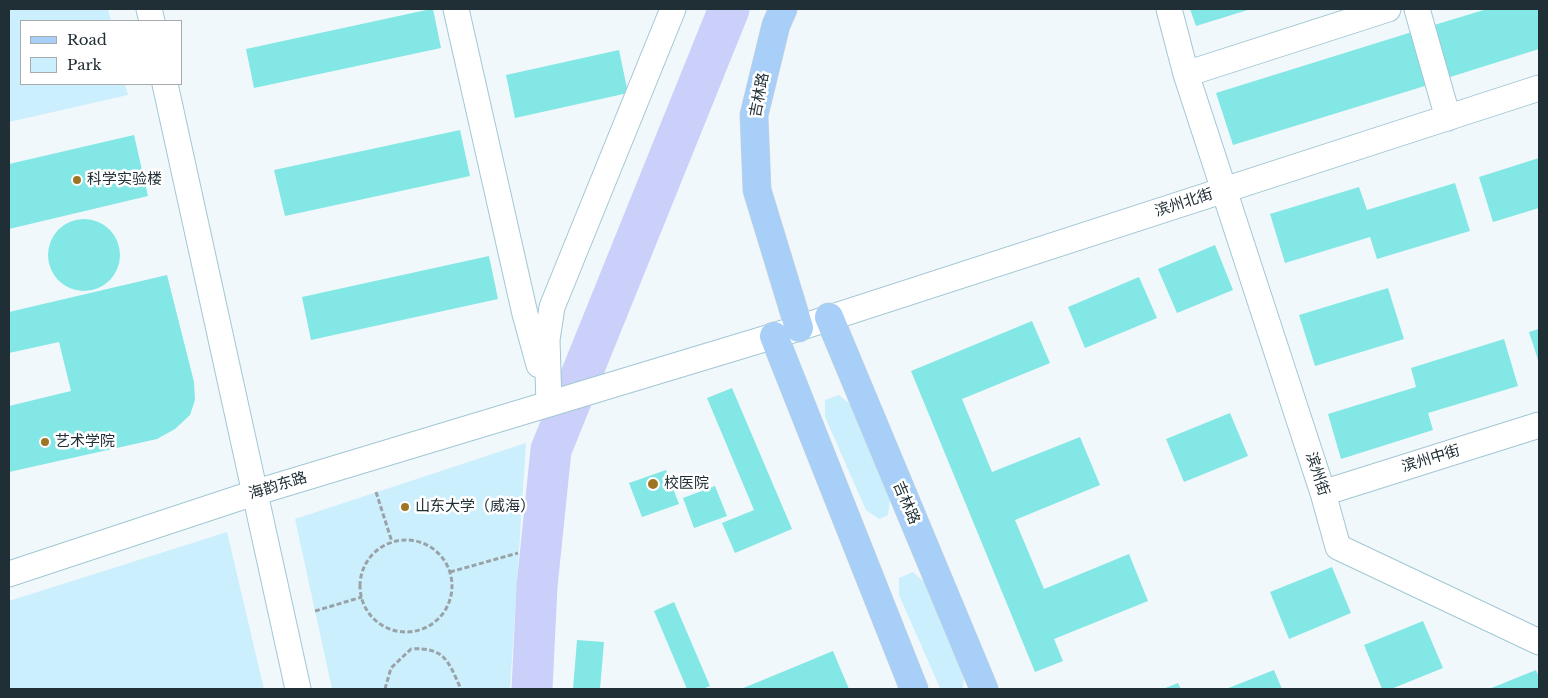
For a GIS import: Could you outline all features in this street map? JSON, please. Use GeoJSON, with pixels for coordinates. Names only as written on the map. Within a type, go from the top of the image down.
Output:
{"type":"FeatureCollection","features":[{"type":"Feature","properties":{"kind":"main road","name":"吉林路"},"geometry":{"type":"LineString","coordinates":[[783,9],[776,25],[754,115],[757,190],[786,332],[914,689]]}},
{"type":"Feature","properties":{"kind":"main road","name":"吉林路"},"geometry":{"type":"LineString","coordinates":[[829,317],[984,689]]}},
{"type":"Feature","properties":{"kind":"street"},"geometry":{"type":"LineString","coordinates":[[456,9],[525,314],[549,404]]}},
{"type":"Feature","properties":{"kind":"street"},"geometry":{"type":"LineString","coordinates":[[549,404],[547,340],[552,307],[673,9]]}},
{"type":"Feature","properties":{"kind":"street","name":"滨州街"},"geometry":{"type":"LineString","coordinates":[[1169,9],[1186,74],[1323,493],[1338,547],[1539,642]]}},
{"type":"Feature","properties":{"kind":"street"},"geometry":{"type":"LineString","coordinates":[[1186,74],[1388,9]]}},
{"type":"Feature","properties":{"kind":"street"},"geometry":{"type":"LineString","coordinates":[[1417,9],[1448,118]]}},
{"type":"Feature","properties":{"kind":"street"},"geometry":{"type":"LineString","coordinates":[[165,85],[298,689]]}},
{"type":"Feature","properties":{"kind":"street","name":"滨州北街"},"geometry":{"type":"LineString","coordinates":[[604,386],[786,332],[1539,88]]}},
{"type":"Feature","properties":{"kind":"street","name":"海韵东路"},"geometry":{"type":"LineString","coordinates":[[9,574],[254,493],[604,386]]}},
{"type":"Feature","properties":{"kind":"street","name":"滨州中街"},"geometry":{"type":"LineString","coordinates":[[1323,493],[1539,425]]}},
{"type":"Feature","properties":{"kind":"path"},"geometry":{"type":"LineString","coordinates":[[376,492],[392,542]]}},
{"type":"Feature","properties":{"kind":"path"},"geometry":{"type":"LineString","coordinates":[[406,540],[420,542],[433,549],[444,559],[450,572],[452,587],[446,607],[432,624],[419,630],[403,632],[388,628],[374,619],[365,607],[362,597],[361,576],[367,561],[378,550],[392,542],[406,540]]}},
{"type":"Feature","properties":{"kind":"path"},"geometry":{"type":"LineString","coordinates":[[450,572],[518,553]]}},
{"type":"Feature","properties":{"kind":"path"},"geometry":{"type":"LineString","coordinates":[[315,611],[362,597]]}},
{"type":"Feature","properties":{"kind":"path"},"geometry":{"type":"LineString","coordinates":[[385,689],[391,668],[411,649],[429,648],[441,653],[451,666],[461,689]]}},
{"type":"Feature","properties":{"kind":"green space"},"geometry":{"type":"Polygon","coordinates":[[[9,9],[108,9],[111,20],[20,20],[20,85],[125,85],[128,95],[9,122],[9,9]]]}},
{"type":"Feature","properties":{"kind":"green space"},"geometry":{"type":"Polygon","coordinates":[[[839,395],[850,404],[890,500],[888,515],[879,519],[866,510],[825,417],[825,400],[839,395]]]}},
{"type":"Feature","properties":{"kind":"green space"},"geometry":{"type":"Polygon","coordinates":[[[526,443],[510,689],[332,689],[295,519],[526,443]]]}},
{"type":"Feature","properties":{"kind":"green space"},"geometry":{"type":"Polygon","coordinates":[[[227,532],[264,689],[9,689],[9,601],[227,532]]]}},
{"type":"Feature","properties":{"kind":"green space"},"geometry":{"type":"Polygon","coordinates":[[[913,572],[924,582],[964,678],[963,689],[940,688],[899,595],[899,578],[913,572]]]}},
{"type":"Feature","properties":{"kind":"building"},"geometry":{"type":"Polygon","coordinates":[[[433,9],[441,48],[254,88],[246,49],[433,9]]]}},
{"type":"Feature","properties":{"kind":"building"},"geometry":{"type":"Polygon","coordinates":[[[1190,9],[1251,9],[1196,26],[1190,9]]]}},
{"type":"Feature","properties":{"kind":"building"},"geometry":{"type":"Polygon","coordinates":[[[1487,9],[1539,9],[1539,49],[1447,78],[1431,26],[1487,9]]]}},
{"type":"Feature","properties":{"kind":"building"},"geometry":{"type":"Polygon","coordinates":[[[1412,32],[1428,85],[1233,145],[1216,93],[1412,32]]]}},
{"type":"Feature","properties":{"kind":"building"},"geometry":{"type":"Polygon","coordinates":[[[619,50],[628,93],[515,118],[506,75],[619,50]]]}},
{"type":"Feature","properties":{"kind":"building"},"geometry":{"type":"Polygon","coordinates":[[[460,130],[470,176],[285,216],[274,170],[460,130]]]}},
{"type":"Feature","properties":{"kind":"building","name":"科学实验楼"},"geometry":{"type":"Polygon","coordinates":[[[134,135],[148,196],[9,229],[9,164],[134,135]]]}},
{"type":"Feature","properties":{"kind":"building"},"geometry":{"type":"Polygon","coordinates":[[[1539,158],[1539,208],[1493,222],[1479,177],[1539,158]]]}},
{"type":"Feature","properties":{"kind":"building"},"geometry":{"type":"Polygon","coordinates":[[[1455,183],[1470,231],[1377,259],[1370,237],[1285,263],[1270,214],[1359,187],[1367,210],[1455,183]]]}},
{"type":"Feature","properties":{"kind":"building"},"geometry":{"type":"Polygon","coordinates":[[[84,219],[104,225],[114,235],[120,255],[114,275],[104,285],[84,291],[64,285],[54,275],[48,255],[54,235],[64,225],[84,219]]]}},
{"type":"Feature","properties":{"kind":"building"},"geometry":{"type":"Polygon","coordinates":[[[1215,245],[1233,290],[1177,313],[1158,269],[1215,245]]]}},
{"type":"Feature","properties":{"kind":"building"},"geometry":{"type":"Polygon","coordinates":[[[489,256],[498,299],[311,340],[302,297],[489,256]]]}},
{"type":"Feature","properties":{"kind":"building"},"geometry":{"type":"Polygon","coordinates":[[[167,275],[194,382],[195,400],[190,415],[175,429],[157,439],[9,472],[9,406],[71,391],[59,342],[9,353],[9,312],[167,275]]]}},
{"type":"Feature","properties":{"kind":"building"},"geometry":{"type":"Polygon","coordinates":[[[1139,277],[1157,318],[1085,348],[1068,307],[1139,277]]]}},
{"type":"Feature","properties":{"kind":"building"},"geometry":{"type":"Polygon","coordinates":[[[1388,288],[1404,339],[1315,366],[1299,315],[1388,288]]]}},
{"type":"Feature","properties":{"kind":"building"},"geometry":{"type":"Polygon","coordinates":[[[1032,321],[1050,363],[962,399],[992,472],[1080,437],[1100,485],[1015,520],[1044,589],[1129,554],[1148,601],[1054,639],[1063,661],[1035,672],[911,371],[1032,321]]]}},
{"type":"Feature","properties":{"kind":"building"},"geometry":{"type":"Polygon","coordinates":[[[1539,329],[1539,363],[1529,332],[1539,329]]]}},
{"type":"Feature","properties":{"kind":"building"},"geometry":{"type":"Polygon","coordinates":[[[1504,339],[1518,386],[1428,413],[1433,430],[1341,459],[1328,414],[1416,387],[1411,368],[1504,339]]]}},
{"type":"Feature","properties":{"kind":"building"},"geometry":{"type":"Polygon","coordinates":[[[732,388],[792,529],[735,553],[722,523],[754,510],[707,398],[732,388]]]}},
{"type":"Feature","properties":{"kind":"building"},"geometry":{"type":"Polygon","coordinates":[[[1230,413],[1248,456],[1184,482],[1166,439],[1230,413]]]}},
{"type":"Feature","properties":{"kind":"building"},"geometry":{"type":"Polygon","coordinates":[[[666,470],[679,504],[642,517],[629,483],[666,470]]]}},
{"type":"Feature","properties":{"kind":"building"},"geometry":{"type":"Polygon","coordinates":[[[715,486],[727,516],[694,528],[683,498],[715,486]]]}},
{"type":"Feature","properties":{"kind":"building"},"geometry":{"type":"Polygon","coordinates":[[[1332,567],[1351,613],[1289,639],[1270,592],[1332,567]]]}},
{"type":"Feature","properties":{"kind":"building"},"geometry":{"type":"Polygon","coordinates":[[[674,602],[710,686],[702,689],[687,689],[654,611],[674,602]]]}},
{"type":"Feature","properties":{"kind":"building"},"geometry":{"type":"Polygon","coordinates":[[[1423,621],[1443,668],[1391,689],[1382,689],[1364,645],[1423,621]]]}},
{"type":"Feature","properties":{"kind":"building"},"geometry":{"type":"Polygon","coordinates":[[[577,640],[604,642],[600,689],[573,689],[577,640]]]}},
{"type":"Feature","properties":{"kind":"building"},"geometry":{"type":"Polygon","coordinates":[[[833,651],[849,689],[741,689],[833,651]]]}},
{"type":"Feature","properties":{"kind":"building"},"geometry":{"type":"Polygon","coordinates":[[[1274,670],[1282,689],[1226,689],[1274,670]]]}},
{"type":"Feature","properties":{"kind":"building"},"geometry":{"type":"Polygon","coordinates":[[[1536,670],[1539,677],[1539,689],[1489,689],[1536,670]]]}},
{"type":"Feature","properties":{"kind":"building"},"geometry":{"type":"Polygon","coordinates":[[[1178,683],[1181,689],[1163,689],[1178,683]]]}},
{"type":"Feature","properties":{"kind":"waterway"},"geometry":{"type":"LineString","coordinates":[[532,689],[537,586],[551,450],[729,9]]}},
{"type":"Feature","properties":{"kind":"place","name":"科学实验楼"},"geometry":{"type":"Point","coordinates":[77,180]}},
{"type":"Feature","properties":{"kind":"place","name":"艺术学院"},"geometry":{"type":"Point","coordinates":[45,442]}},
{"type":"Feature","properties":{"kind":"place","name":"校医院"},"geometry":{"type":"Point","coordinates":[653,484]}},
{"type":"Feature","properties":{"kind":"place","name":"山东大学（威海）"},"geometry":{"type":"Point","coordinates":[405,507]}}]}
